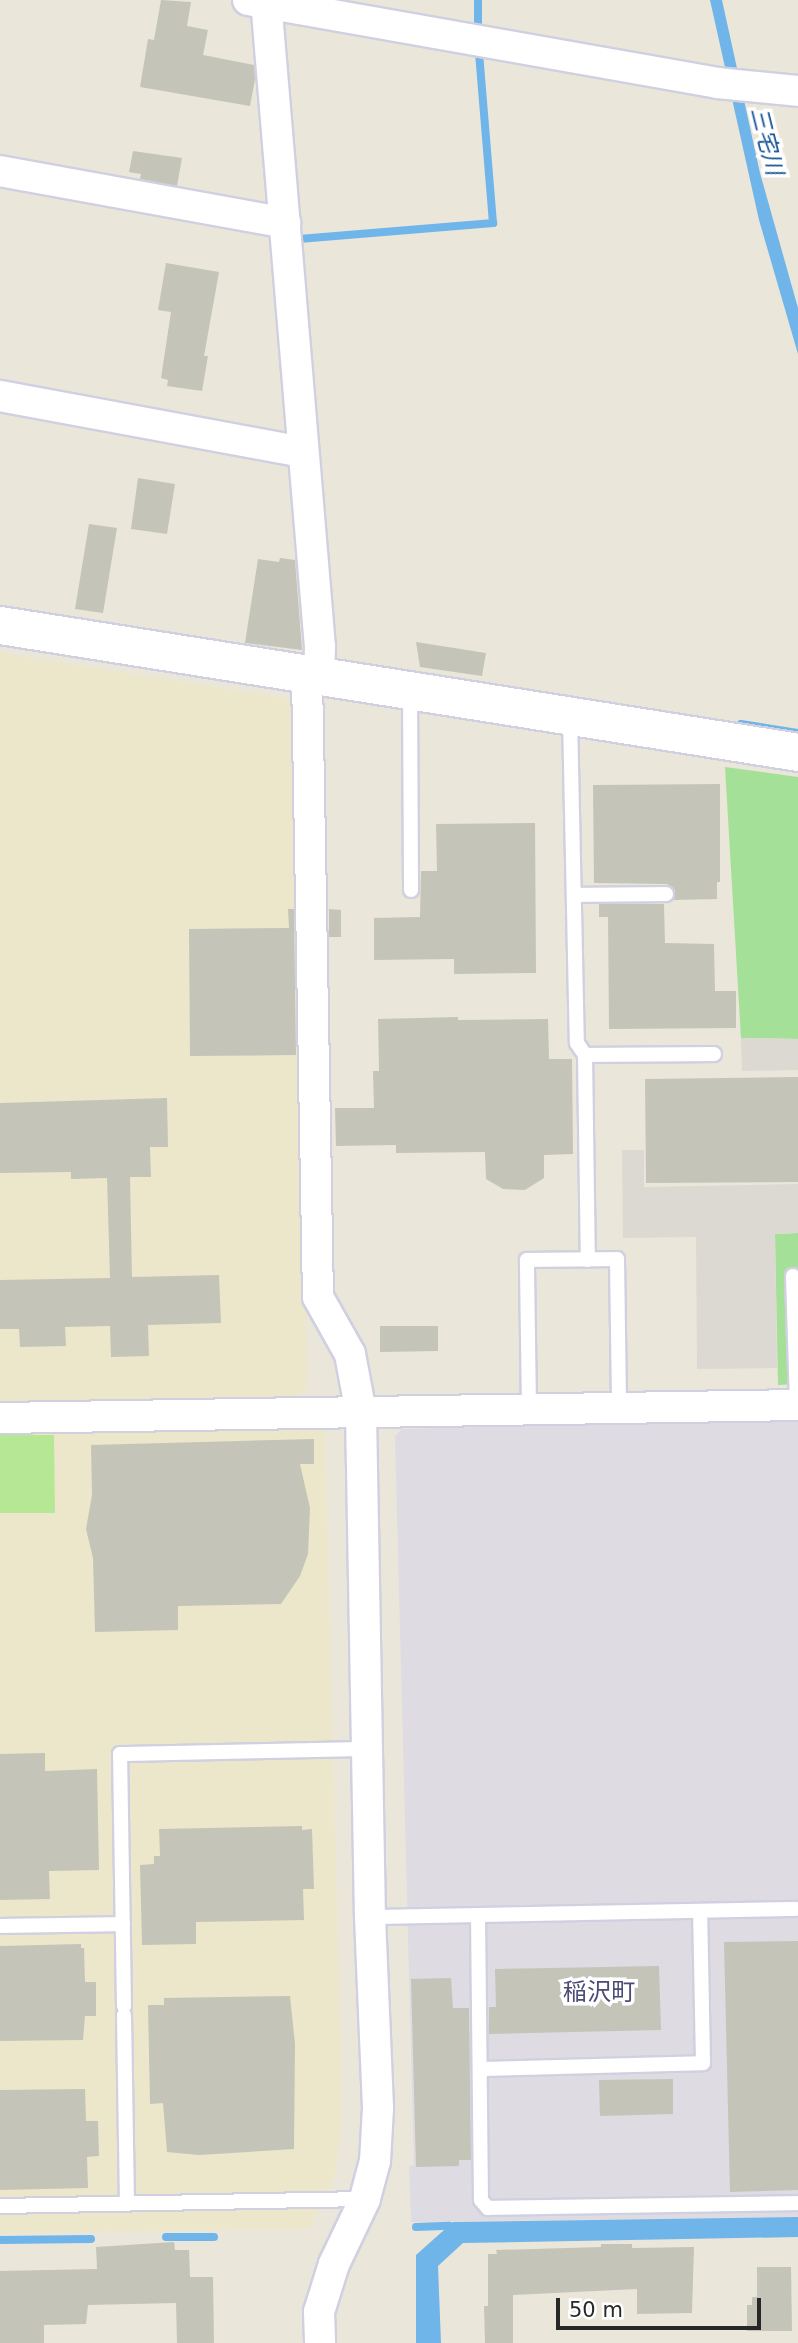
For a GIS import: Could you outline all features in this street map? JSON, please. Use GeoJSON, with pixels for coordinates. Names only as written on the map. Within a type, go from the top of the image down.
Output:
{"type":"FeatureCollection","features":[{"type":"Feature","properties":{"kind":"street"},"geometry":{"type":"LineString","coordinates":[[320,2343],[320,2312],[334,2264],[365,2199],[374,2161],[378,2108],[370,1917],[361,1413],[350,1354],[318,1297],[313,676],[320,647],[285,223],[260,1],[717,83],[798,91]]}},
{"type":"Feature","properties":{"kind":"street"},"geometry":{"type":"LineString","coordinates":[[0,171],[285,223]]}},
{"type":"Feature","properties":{"kind":"street"},"geometry":{"type":"LineString","coordinates":[[0,396],[303,452]]}},
{"type":"Feature","properties":{"kind":"street"},"geometry":{"type":"LineString","coordinates":[[0,625],[798,752]]}},
{"type":"Feature","properties":{"kind":"street"},"geometry":{"type":"LineString","coordinates":[[0,1418],[797,1405]]}},
{"type":"Feature","properties":{"kind":"lane"},"geometry":{"type":"LineString","coordinates":[[410,691],[411,890]]}},
{"type":"Feature","properties":{"kind":"lane"},"geometry":{"type":"LineString","coordinates":[[569,716],[577,1043],[585,1055],[588,1260]]}},
{"type":"Feature","properties":{"kind":"lane"},"geometry":{"type":"LineString","coordinates":[[574,895],[666,894]]}},
{"type":"Feature","properties":{"kind":"lane"},"geometry":{"type":"LineString","coordinates":[[585,1055],[714,1054]]}},
{"type":"Feature","properties":{"kind":"lane"},"geometry":{"type":"LineString","coordinates":[[529,1410],[527,1260],[617,1259],[619,1409]]}},
{"type":"Feature","properties":{"kind":"lane"},"geometry":{"type":"LineString","coordinates":[[793,1276],[797,1405]]}},
{"type":"Feature","properties":{"kind":"lane"},"geometry":{"type":"LineString","coordinates":[[128,2203],[120,1754],[367,1749]]}},
{"type":"Feature","properties":{"kind":"lane"},"geometry":{"type":"LineString","coordinates":[[370,1917],[796,1909]]}},
{"type":"Feature","properties":{"kind":"lane"},"geometry":{"type":"LineString","coordinates":[[480,2069],[703,2063],[700,1911]]}},
{"type":"Feature","properties":{"kind":"lane"},"geometry":{"type":"LineString","coordinates":[[478,1915],[481,2200],[488,2208],[798,2203]]}},
{"type":"Feature","properties":{"kind":"lane"},"geometry":{"type":"LineString","coordinates":[[0,1926],[123,1924]]}},
{"type":"Feature","properties":{"kind":"lane"},"geometry":{"type":"LineString","coordinates":[[0,2206],[365,2199]]}},
{"type":"Feature","properties":{"kind":"shaded area"},"geometry":{"type":"Polygon","coordinates":[[[0,653],[296,700],[307,1388],[295,1399],[0,1404],[0,653]]]}},
{"type":"Feature","properties":{"kind":"shaded area"},"geometry":{"type":"Polygon","coordinates":[[[741,1038],[798,1039],[798,1070],[742,1071],[741,1038]]]}},
{"type":"Feature","properties":{"kind":"shaded area"},"geometry":{"type":"Polygon","coordinates":[[[622,1150],[644,1150],[644,1187],[798,1184],[798,1233],[775,1234],[777,1368],[697,1369],[696,1237],[623,1238],[622,1150]]]}},
{"type":"Feature","properties":{"kind":"shaded area"},"geometry":{"type":"Polygon","coordinates":[[[798,1420],[798,2217],[411,2222],[409,2166],[414,2165],[395,1436],[402,1429],[798,1420]]]}},
{"type":"Feature","properties":{"kind":"shaded area"},"geometry":{"type":"Polygon","coordinates":[[[317,1422],[325,1428],[342,2099],[341,2132],[334,2178],[310,2229],[0,2233],[0,1428],[317,1422]]]}},
{"type":"Feature","properties":{"kind":"green space"},"geometry":{"type":"Polygon","coordinates":[[[725,767],[798,777],[798,1039],[741,1038],[725,767]]]}},
{"type":"Feature","properties":{"kind":"green space"},"geometry":{"type":"Polygon","coordinates":[[[798,1233],[798,1384],[778,1385],[775,1234],[798,1233]]]}},
{"type":"Feature","properties":{"kind":"green space"},"geometry":{"type":"Polygon","coordinates":[[[0,1435],[54,1435],[55,1513],[0,1513],[0,1435]]]}},
{"type":"Feature","properties":{"kind":"water"},"geometry":{"type":"Polygon","coordinates":[[[710,0],[722,0],[760,173],[798,308],[798,354],[759,220],[710,0]]]}},
{"type":"Feature","properties":{"kind":"water"},"geometry":{"type":"Polygon","coordinates":[[[798,2217],[798,2237],[463,2243],[438,2266],[441,2343],[416,2343],[416,2255],[453,2222],[798,2217]]]}},
{"type":"Feature","properties":{"kind":"building"},"geometry":{"type":"Polygon","coordinates":[[[161,0],[191,2],[187,26],[208,30],[203,55],[254,65],[255,79],[250,106],[140,87],[148,39],[154,40],[161,0]]]}},
{"type":"Feature","properties":{"kind":"building"},"geometry":{"type":"Polygon","coordinates":[[[133,151],[182,158],[177,186],[140,179],[141,174],[129,172],[133,151]]]}},
{"type":"Feature","properties":{"kind":"building"},"geometry":{"type":"Polygon","coordinates":[[[166,263],[219,272],[204,356],[208,356],[202,391],[167,386],[168,380],[161,378],[171,312],[158,310],[166,263]]]}},
{"type":"Feature","properties":{"kind":"building"},"geometry":{"type":"Polygon","coordinates":[[[138,478],[175,484],[167,534],[131,529],[138,478]]]}},
{"type":"Feature","properties":{"kind":"building"},"geometry":{"type":"Polygon","coordinates":[[[89,524],[117,528],[103,613],[75,609],[89,524]]]}},
{"type":"Feature","properties":{"kind":"building"},"geometry":{"type":"Polygon","coordinates":[[[280,558],[295,560],[302,650],[245,643],[258,559],[279,562],[280,558]]]}},
{"type":"Feature","properties":{"kind":"building"},"geometry":{"type":"Polygon","coordinates":[[[416,642],[486,653],[482,676],[420,667],[416,642]]]}},
{"type":"Feature","properties":{"kind":"building"},"geometry":{"type":"Polygon","coordinates":[[[720,784],[720,882],[717,882],[717,899],[674,900],[675,890],[667,884],[594,883],[593,785],[720,784]]]}},
{"type":"Feature","properties":{"kind":"building"},"geometry":{"type":"Polygon","coordinates":[[[535,823],[536,973],[454,974],[454,959],[374,960],[374,918],[420,917],[421,871],[437,871],[436,824],[535,823]]]}},
{"type":"Feature","properties":{"kind":"building"},"geometry":{"type":"Polygon","coordinates":[[[599,904],[664,904],[665,943],[714,944],[715,991],[736,991],[736,1028],[609,1029],[608,917],[599,917],[599,904]]]}},
{"type":"Feature","properties":{"kind":"building"},"geometry":{"type":"Polygon","coordinates":[[[288,909],[294,909],[296,1055],[190,1056],[189,929],[289,928],[288,909]]]}},
{"type":"Feature","properties":{"kind":"building"},"geometry":{"type":"Polygon","coordinates":[[[329,909],[341,910],[341,937],[329,937],[329,909]]]}},
{"type":"Feature","properties":{"kind":"building"},"geometry":{"type":"Polygon","coordinates":[[[458,1017],[458,1020],[548,1019],[549,1059],[572,1059],[573,1154],[544,1155],[544,1178],[525,1190],[503,1189],[486,1179],[485,1152],[396,1153],[396,1145],[336,1146],[335,1108],[374,1108],[373,1071],[379,1071],[378,1019],[458,1017]]]}},
{"type":"Feature","properties":{"kind":"building"},"geometry":{"type":"Polygon","coordinates":[[[798,1077],[798,1182],[646,1183],[645,1079],[798,1077]]]}},
{"type":"Feature","properties":{"kind":"building"},"geometry":{"type":"Polygon","coordinates":[[[167,1098],[168,1147],[150,1147],[151,1177],[130,1177],[132,1277],[219,1275],[221,1323],[148,1325],[149,1356],[111,1357],[110,1326],[65,1327],[66,1346],[20,1347],[19,1329],[0,1329],[0,1280],[110,1278],[107,1178],[71,1179],[71,1172],[0,1173],[0,1103],[167,1098]]]}},
{"type":"Feature","properties":{"kind":"building"},"geometry":{"type":"Polygon","coordinates":[[[380,1326],[438,1326],[438,1351],[380,1352],[380,1326]]]}},
{"type":"Feature","properties":{"kind":"building"},"geometry":{"type":"Polygon","coordinates":[[[314,1439],[314,1464],[300,1464],[310,1508],[308,1554],[300,1576],[281,1604],[178,1606],[178,1630],[95,1632],[93,1558],[86,1529],[92,1495],[91,1445],[314,1439]]]}},
{"type":"Feature","properties":{"kind":"building"},"geometry":{"type":"Polygon","coordinates":[[[45,1753],[45,1771],[97,1769],[99,1870],[49,1871],[50,1899],[0,1900],[0,1754],[45,1753]]]}},
{"type":"Feature","properties":{"kind":"building"},"geometry":{"type":"Polygon","coordinates":[[[302,1826],[302,1830],[312,1829],[314,1889],[303,1889],[304,1920],[196,1922],[196,1944],[142,1945],[140,1865],[154,1864],[154,1856],[160,1856],[159,1829],[302,1826]]]}},
{"type":"Feature","properties":{"kind":"building"},"geometry":{"type":"Polygon","coordinates":[[[798,1941],[798,2190],[730,2192],[724,1942],[798,1941]]]}},
{"type":"Feature","properties":{"kind":"building"},"geometry":{"type":"Polygon","coordinates":[[[81,1944],[81,1948],[84,1948],[85,1982],[96,1982],[96,2016],[85,2016],[83,2040],[0,2041],[0,1946],[81,1944]]]}},
{"type":"Feature","properties":{"kind":"building"},"geometry":{"type":"Polygon","coordinates":[[[659,1966],[661,2030],[489,2034],[489,2007],[496,2007],[495,1969],[659,1966]]]}},
{"type":"Feature","properties":{"kind":"building"},"geometry":{"type":"Polygon","coordinates":[[[451,1978],[453,2008],[469,2008],[471,2160],[459,2160],[459,2166],[416,2167],[411,1979],[451,1978]]]}},
{"type":"Feature","properties":{"kind":"building"},"geometry":{"type":"Polygon","coordinates":[[[290,1996],[295,2044],[294,2149],[199,2155],[167,2152],[163,2103],[150,2104],[148,2005],[164,2005],[164,1998],[290,1996]]]}},
{"type":"Feature","properties":{"kind":"building"},"geometry":{"type":"Polygon","coordinates":[[[673,2079],[673,2114],[600,2116],[599,2080],[673,2079]]]}},
{"type":"Feature","properties":{"kind":"building"},"geometry":{"type":"Polygon","coordinates":[[[85,2089],[86,2121],[98,2121],[99,2156],[87,2157],[88,2188],[0,2190],[0,2090],[85,2089]]]}},
{"type":"Feature","properties":{"kind":"building"},"geometry":{"type":"Polygon","coordinates":[[[174,2242],[175,2250],[189,2250],[190,2277],[213,2277],[214,2343],[177,2343],[176,2303],[88,2305],[86,2324],[44,2325],[44,2343],[0,2343],[0,2271],[97,2269],[96,2247],[174,2242]]]}},
{"type":"Feature","properties":{"kind":"building"},"geometry":{"type":"Polygon","coordinates":[[[601,2244],[632,2244],[632,2248],[694,2247],[692,2313],[637,2314],[637,2289],[513,2295],[513,2343],[485,2343],[484,2306],[488,2306],[488,2254],[497,2254],[496,2250],[601,2247],[601,2244]]]}},
{"type":"Feature","properties":{"kind":"building"},"geometry":{"type":"Polygon","coordinates":[[[757,2267],[791,2267],[792,2331],[747,2331],[747,2305],[752,2305],[752,2297],[757,2297],[757,2267]]]}},
{"type":"Feature","properties":{"kind":"waterway"},"geometry":{"type":"LineString","coordinates":[[478,0],[478,27]]}},
{"type":"Feature","properties":{"kind":"waterway"},"geometry":{"type":"LineString","coordinates":[[299,239],[493,223],[479,53]]}},
{"type":"Feature","properties":{"kind":"waterway"},"geometry":{"type":"LineString","coordinates":[[741,724],[798,733]]}},
{"type":"Feature","properties":{"kind":"waterway"},"geometry":{"type":"LineString","coordinates":[[416,2227],[449,2226],[458,2230]]}},
{"type":"Feature","properties":{"kind":"waterway"},"geometry":{"type":"LineString","coordinates":[[166,2237],[214,2237]]}},
{"type":"Feature","properties":{"kind":"waterway"},"geometry":{"type":"LineString","coordinates":[[0,2240],[91,2239]]}},
{"type":"Feature","properties":{"kind":"district","name":"稲沢町"},"geometry":{"type":"Point","coordinates":[599,1993]}},
{"type":"Feature","properties":{"kind":"water label","name":"三宅川"},"geometry":{"type":"Point","coordinates":[767,141]}}]}
